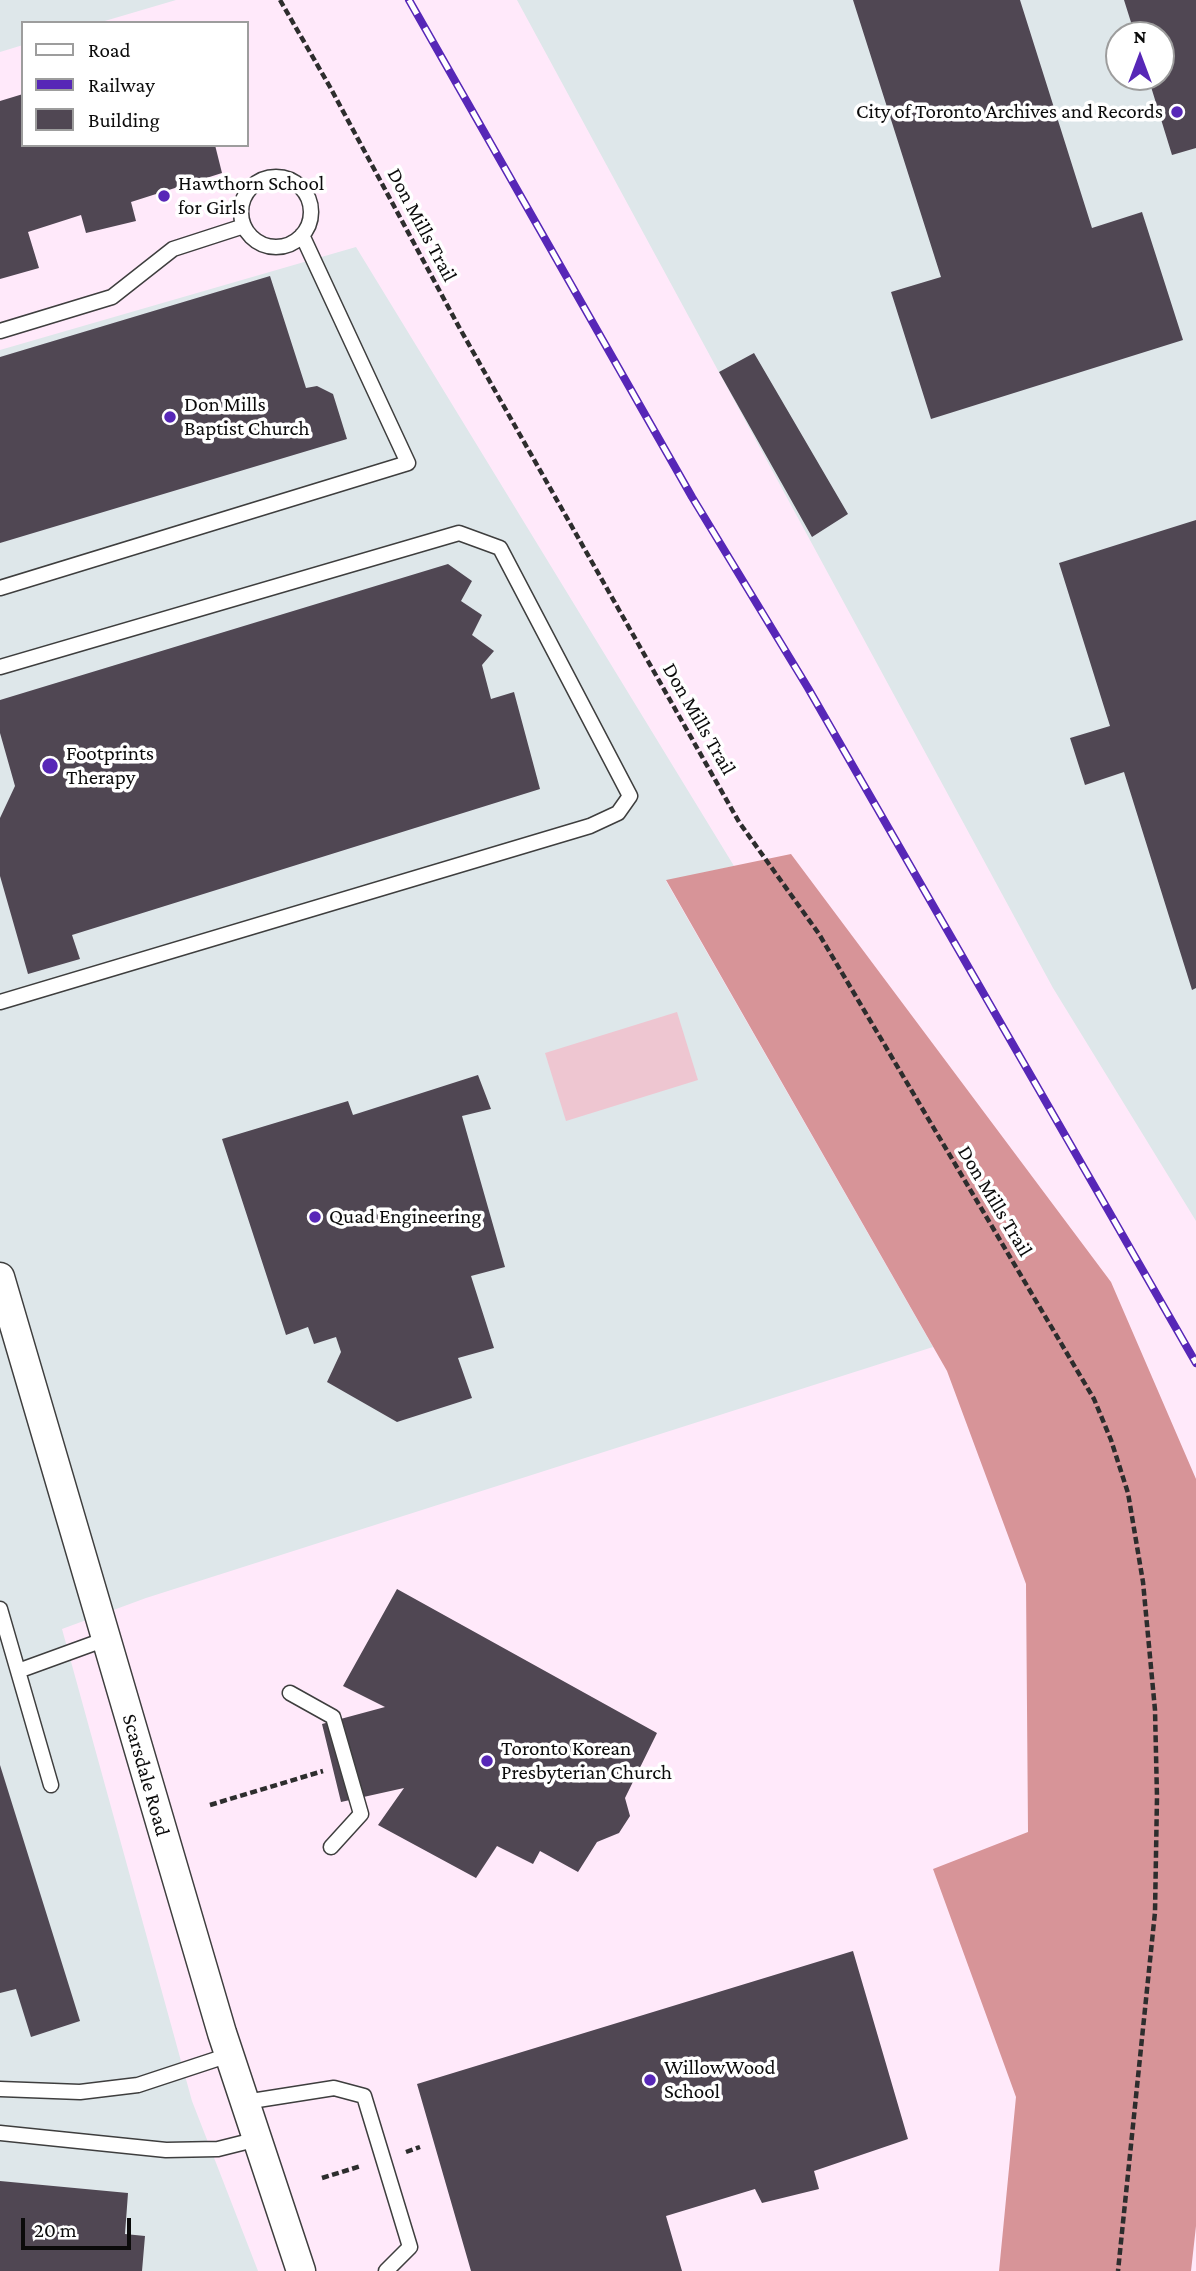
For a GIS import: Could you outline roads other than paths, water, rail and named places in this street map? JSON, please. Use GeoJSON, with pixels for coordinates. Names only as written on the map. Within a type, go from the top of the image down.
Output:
{"type":"FeatureCollection","features":[{"type":"Feature","properties":{"kind":"street","name":"Scarsdale Road"},"geometry":{"type":"LineString","coordinates":[[0,1277],[229,2056],[301,2271]]}},
{"type":"Feature","properties":{"kind":"lane"},"geometry":{"type":"LineString","coordinates":[[271,177],[283,177],[303,189],[311,212],[309,225],[302,235],[291,243],[280,246],[257,240],[244,226],[241,212],[248,190],[259,181],[271,177]]}},
{"type":"Feature","properties":{"kind":"lane"},"geometry":{"type":"LineString","coordinates":[[0,331],[112,297],[173,249],[244,226]]}},
{"type":"Feature","properties":{"kind":"lane"},"geometry":{"type":"LineString","coordinates":[[0,588],[408,463],[302,235]]}},
{"type":"Feature","properties":{"kind":"lane"},"geometry":{"type":"LineString","coordinates":[[0,667],[459,533],[500,548],[630,796],[618,813],[590,826],[0,1002]]}},
{"type":"Feature","properties":{"kind":"lane"},"geometry":{"type":"LineString","coordinates":[[0,1609],[51,1785]]}},
{"type":"Feature","properties":{"kind":"lane"},"geometry":{"type":"LineString","coordinates":[[18,1671],[106,1639]]}},
{"type":"Feature","properties":{"kind":"lane"},"geometry":{"type":"LineString","coordinates":[[290,1693],[333,1717],[361,1814],[331,1847]]}},
{"type":"Feature","properties":{"kind":"lane"},"geometry":{"type":"LineString","coordinates":[[0,2089],[80,2092],[138,2085],[229,2056]]}},
{"type":"Feature","properties":{"kind":"lane"},"geometry":{"type":"LineString","coordinates":[[245,2102],[334,2088],[364,2096],[410,2247],[386,2271]]}},
{"type":"Feature","properties":{"kind":"lane"},"geometry":{"type":"LineString","coordinates":[[0,2133],[166,2150],[218,2149],[258,2139]]}},
{"type":"Feature","properties":{"kind":"railway"},"geometry":{"type":"LineString","coordinates":[[409,0],[692,497],[808,688],[1196,1363]]}},
{"type":"Feature","properties":{"kind":"place","name":"City of Toronto Archives and Records"},"geometry":{"type":"Point","coordinates":[1177,112]}},
{"type":"Feature","properties":{"kind":"place","name":"Hawthorn School for Girls"},"geometry":{"type":"Point","coordinates":[164,196]}},
{"type":"Feature","properties":{"kind":"place","name":"Don Mills Baptist Church"},"geometry":{"type":"Point","coordinates":[170,417]}},
{"type":"Feature","properties":{"kind":"place","name":"Footprints Therapy"},"geometry":{"type":"Point","coordinates":[50,766]}},
{"type":"Feature","properties":{"kind":"place","name":"Quad Engineering"},"geometry":{"type":"Point","coordinates":[315,1217]}},
{"type":"Feature","properties":{"kind":"place","name":"Toronto Korean Presbyterian Church"},"geometry":{"type":"Point","coordinates":[487,1761]}},
{"type":"Feature","properties":{"kind":"place","name":"WillowWood School"},"geometry":{"type":"Point","coordinates":[650,2080]}}]}
